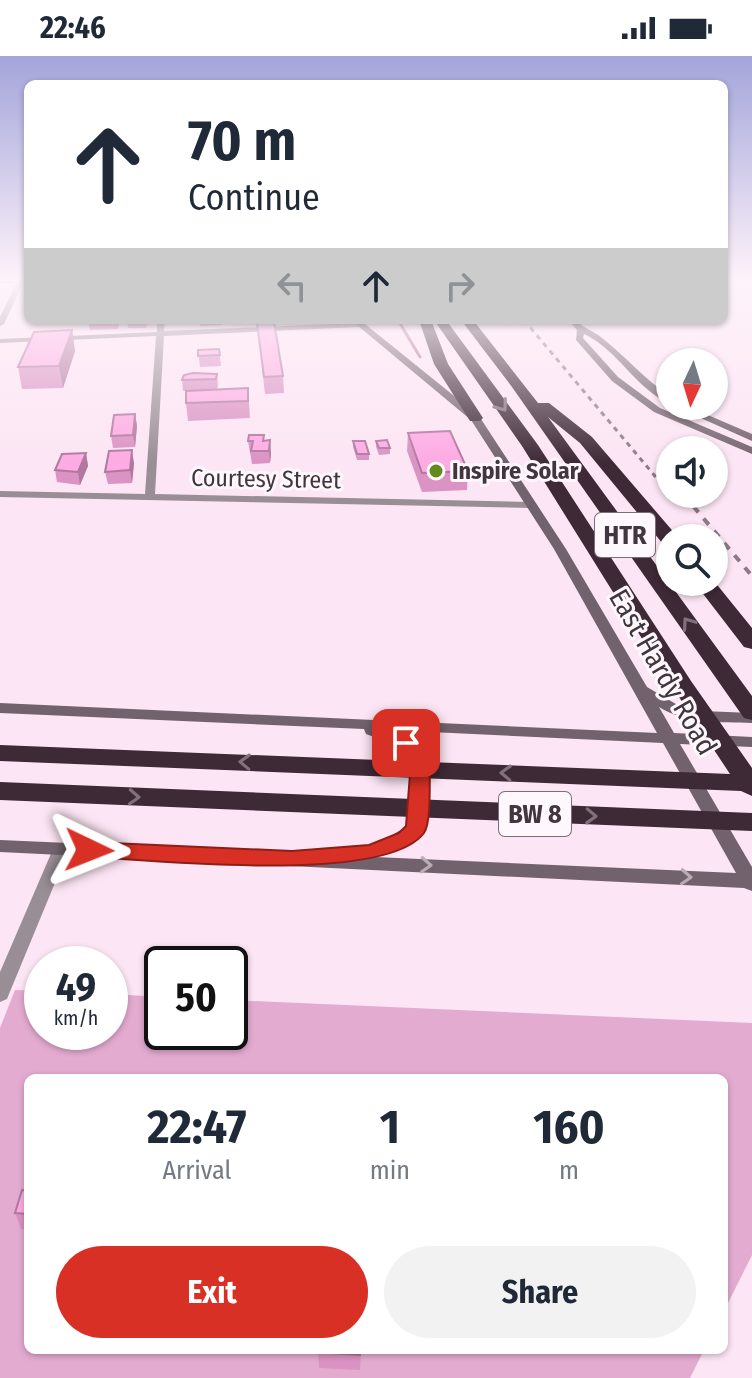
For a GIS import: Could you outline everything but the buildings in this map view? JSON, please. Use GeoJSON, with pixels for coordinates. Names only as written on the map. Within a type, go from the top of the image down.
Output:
{"type":"FeatureCollection","features":[{"type":"Feature","properties":{"kind":"highway"},"geometry":{"type":"LineString","coordinates":[[432,340],[441,364],[475,418]]}},
{"type":"Feature","properties":{"kind":"highway","name":"HTR"},"geometry":{"type":"LineString","coordinates":[[454,340],[530,445],[680,682],[752,785]]}},
{"type":"Feature","properties":{"kind":"highway","name":"HTR"},"geometry":{"type":"LineString","coordinates":[[482,340],[752,715]]}},
{"type":"Feature","properties":{"kind":"highway"},"geometry":{"type":"LineString","coordinates":[[517,384],[586,440],[657,524]]}},
{"type":"Feature","properties":{"kind":"highway"},"geometry":{"type":"LineString","coordinates":[[715,596],[752,642]]}},
{"type":"Feature","properties":{"kind":"highway","name":"BW 8"},"geometry":{"type":"LineString","coordinates":[[0,753],[752,785]]}},
{"type":"Feature","properties":{"kind":"highway","name":"BW 8"},"geometry":{"type":"LineString","coordinates":[[0,791],[752,822]]}},
{"type":"Feature","properties":{"kind":"main road","name":"East Hardy Road"},"geometry":{"type":"LineString","coordinates":[[378,340],[475,418],[532,505],[751,882]]}},
{"type":"Feature","properties":{"kind":"main road"},"geometry":{"type":"LineString","coordinates":[[580,340],[615,379],[639,397],[685,425],[752,451]]}},
{"type":"Feature","properties":{"kind":"main road"},"geometry":{"type":"LineString","coordinates":[[600,340],[656,391]]}},
{"type":"Feature","properties":{"kind":"main road"},"geometry":{"type":"LineString","coordinates":[[639,397],[656,398]]}},
{"type":"Feature","properties":{"kind":"main road"},"geometry":{"type":"LineString","coordinates":[[711,420],[752,438]]}},
{"type":"Feature","properties":{"kind":"main road"},"geometry":{"type":"LineString","coordinates":[[641,691],[676,711],[702,716],[752,715]]}},
{"type":"Feature","properties":{"kind":"main road"},"geometry":{"type":"LineString","coordinates":[[0,708],[752,742]]}},
{"type":"Feature","properties":{"kind":"main road"},"geometry":{"type":"LineString","coordinates":[[292,858],[371,852],[406,838],[416,828],[420,760],[406,743],[385,733],[344,723]]}},
{"type":"Feature","properties":{"kind":"main road"},"geometry":{"type":"LineString","coordinates":[[0,846],[751,882]]}},
{"type":"Feature","properties":{"kind":"street"},"geometry":{"type":"LineString","coordinates":[[0,341],[35,340]]}},
{"type":"Feature","properties":{"kind":"street"},"geometry":{"type":"LineString","coordinates":[[150,497],[160,340]]}},
{"type":"Feature","properties":{"kind":"street","name":"Courtesy Street"},"geometry":{"type":"LineString","coordinates":[[0,494],[532,505]]}},
{"type":"Feature","properties":{"kind":"street"},"geometry":{"type":"LineString","coordinates":[[0,994],[61,849]]}},
{"type":"Feature","properties":{"kind":"shaded area"},"geometry":{"type":"Polygon","coordinates":[[[15,990],[24,990],[24,1050],[128,1050],[128,995],[144,996],[144,1050],[248,1050],[248,1001],[752,1023],[752,1255],[728,1303],[728,1074],[24,1074],[24,1354],[702,1354],[690,1378],[0,1378],[0,1028],[15,990]]]}},
{"type":"Feature","properties":{"kind":"waterway"},"geometry":{"type":"LineString","coordinates":[[410,340],[420,357]]}},
{"type":"Feature","properties":{"kind":"railway"},"geometry":{"type":"LineString","coordinates":[[541,340],[656,477]]}},
{"type":"Feature","properties":{"kind":"railway"},"geometry":{"type":"LineString","coordinates":[[695,508],[752,576]]}},
{"type":"Feature","properties":{"kind":"place","name":"Inspire Solar"},"geometry":{"type":"Point","coordinates":[436,471]}},
{"type":"Feature","properties":{"kind":"route"},"geometry":{"type":"LineString","coordinates":[[89,850],[292,858],[371,852],[406,838],[416,828],[420,760],[406,743]]}}]}
